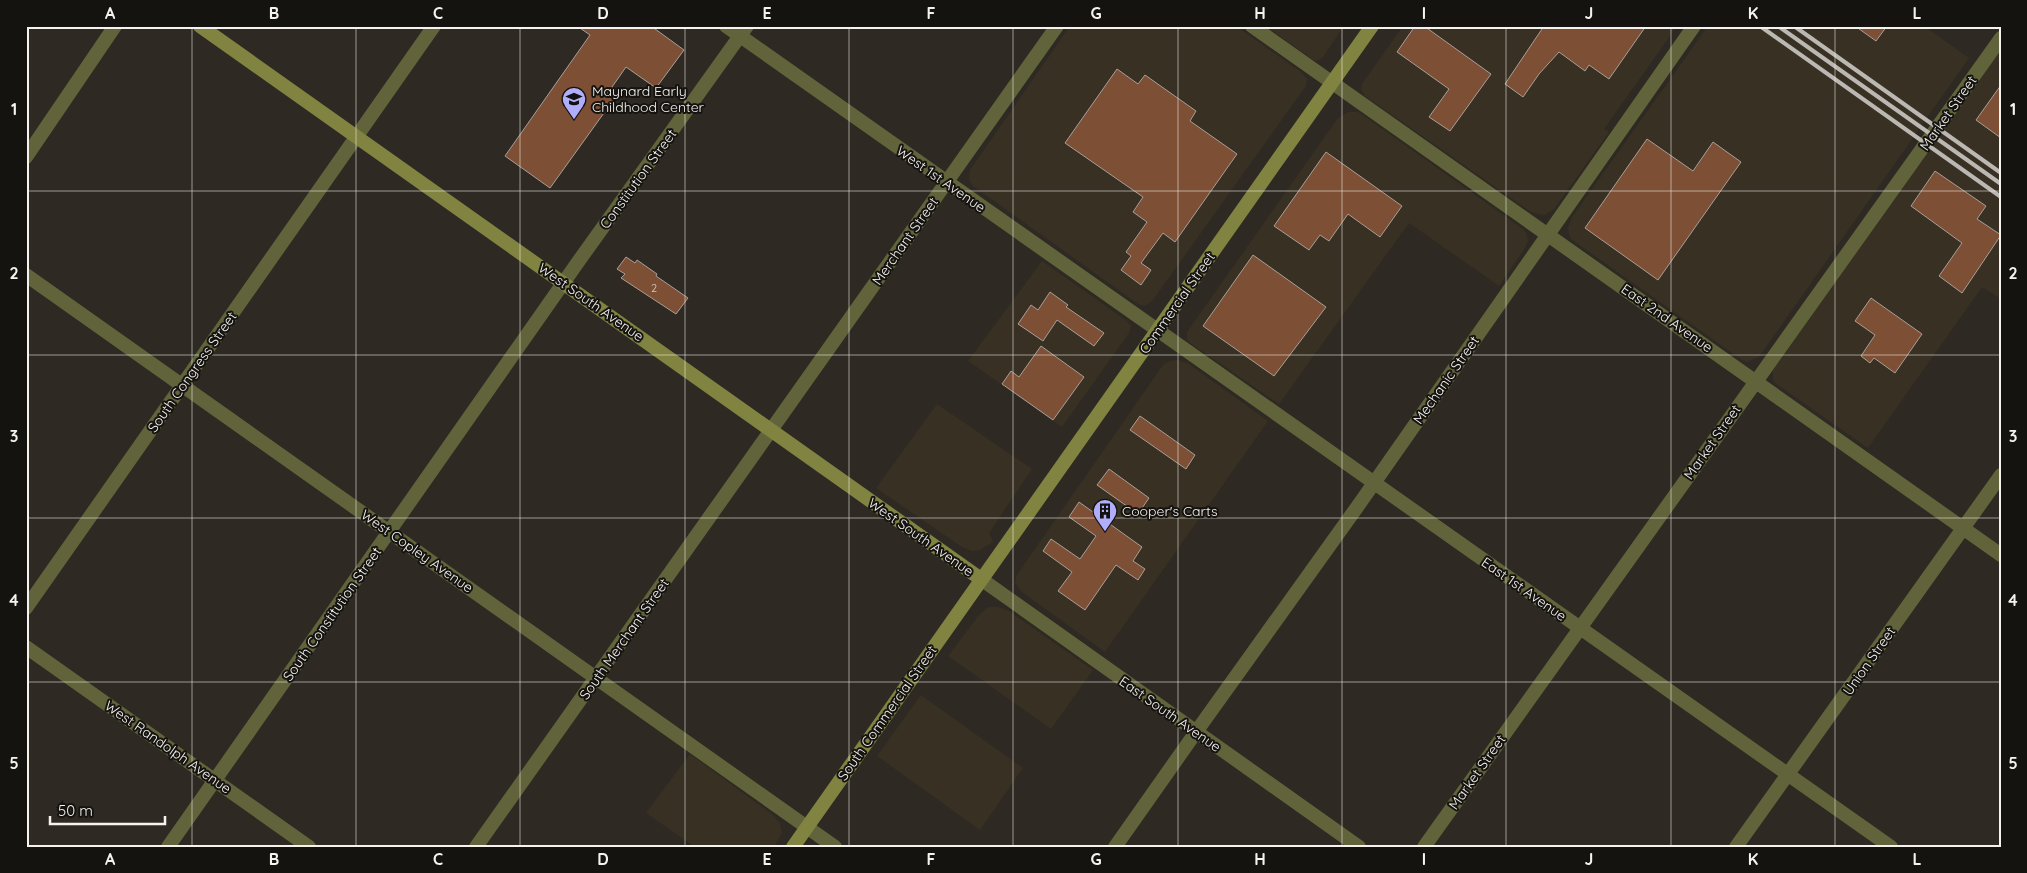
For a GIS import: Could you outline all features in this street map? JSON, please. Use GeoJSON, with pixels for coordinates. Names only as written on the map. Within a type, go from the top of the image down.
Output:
{"type":"FeatureCollection","features":[{"type":"Feature","properties":{"kind":"main road","name":"West South Avenue"},"geometry":{"type":"LineString","coordinates":[[200,26],[981,579]]}},
{"type":"Feature","properties":{"kind":"main road","name":"Commercial Street"},"geometry":{"type":"LineString","coordinates":[[981,579],[1372,26]]}},
{"type":"Feature","properties":{"kind":"main road","name":"South Commercial Street"},"geometry":{"type":"LineString","coordinates":[[793,847],[981,579]]}},
{"type":"Feature","properties":{"kind":"street"},"geometry":{"type":"LineString","coordinates":[[26,157],[115,26]]}},
{"type":"Feature","properties":{"kind":"street","name":"South Congress Street"},"geometry":{"type":"LineString","coordinates":[[26,608],[434,26]]}},
{"type":"Feature","properties":{"kind":"street","name":"West 1st Avenue"},"geometry":{"type":"LineString","coordinates":[[726,26],[743,31],[946,182],[1157,330]]}},
{"type":"Feature","properties":{"kind":"street","name":"Merchant Street"},"geometry":{"type":"LineString","coordinates":[[771,430],[1057,26]]}},
{"type":"Feature","properties":{"kind":"street","name":"East 2nd Avenue"},"geometry":{"type":"LineString","coordinates":[[1252,26],[2001,555]]}},
{"type":"Feature","properties":{"kind":"street","name":"Mechanic Street"},"geometry":{"type":"LineString","coordinates":[[1115,847],[1694,26]]}},
{"type":"Feature","properties":{"kind":"street","name":"Constitution Street"},"geometry":{"type":"LineString","coordinates":[[564,282],[743,31]]}},
{"type":"Feature","properties":{"kind":"street","name":"Market Street"},"geometry":{"type":"LineString","coordinates":[[1424,847],[1755,380],[2001,38]]}},
{"type":"Feature","properties":{"kind":"street","name":"West Copley Avenue"},"geometry":{"type":"LineString","coordinates":[[26,275],[835,847]]}},
{"type":"Feature","properties":{"kind":"street","name":"South Constitution Street"},"geometry":{"type":"LineString","coordinates":[[168,847],[564,282]]}},
{"type":"Feature","properties":{"kind":"street","name":"East 1st Avenue"},"geometry":{"type":"LineString","coordinates":[[1157,330],[1891,847]]}},
{"type":"Feature","properties":{"kind":"street","name":"South Merchant Street"},"geometry":{"type":"LineString","coordinates":[[476,847],[771,430]]}},
{"type":"Feature","properties":{"kind":"street","name":"Union Street"},"geometry":{"type":"LineString","coordinates":[[1736,847],[2001,475]]}},
{"type":"Feature","properties":{"kind":"street","name":"East South Avenue"},"geometry":{"type":"LineString","coordinates":[[981,579],[1359,847]]}},
{"type":"Feature","properties":{"kind":"street","name":"West Randolph Avenue"},"geometry":{"type":"LineString","coordinates":[[26,646],[309,847]]}},
{"type":"Feature","properties":{"kind":"shaded area"},"geometry":{"type":"Polygon","coordinates":[[[1070,26],[1236,26],[1301,72],[1307,79],[1306,86],[1153,300],[1145,306],[1138,304],[973,186],[969,179],[970,170],[1070,26]]]}},
{"type":"Feature","properties":{"kind":"shaded area"},"geometry":{"type":"Polygon","coordinates":[[[1266,26],[1344,26],[1323,57],[1317,61],[1266,26]]]}},
{"type":"Feature","properties":{"kind":"shaded area"},"geometry":{"type":"Polygon","coordinates":[[[1403,26],[1677,26],[1604,129],[1609,132],[1554,209],[1542,215],[1531,212],[1365,96],[1361,89],[1362,84],[1403,26]]]}},
{"type":"Feature","properties":{"kind":"shaded area"},"geometry":{"type":"Polygon","coordinates":[[[1708,26],[1924,26],[1969,58],[1759,357],[1747,362],[1571,239],[1568,228],[1572,217],[1708,26]]]}},
{"type":"Feature","properties":{"kind":"shaded area"},"geometry":{"type":"Polygon","coordinates":[[[2001,50],[2001,299],[1982,287],[1868,448],[1775,383],[1773,370],[2001,50]]]}},
{"type":"Feature","properties":{"kind":"shaded area"},"geometry":{"type":"Polygon","coordinates":[[[1348,112],[1358,112],[1363,115],[1523,229],[1528,241],[1499,286],[1409,223],[1279,404],[1190,343],[1187,339],[1187,332],[1338,118],[1348,112]]]}},
{"type":"Feature","properties":{"kind":"shaded area"},"geometry":{"type":"Polygon","coordinates":[[[1042,261],[1127,321],[1131,326],[1129,333],[1062,427],[968,361],[1042,261]]]}},
{"type":"Feature","properties":{"kind":"shaded area"},"geometry":{"type":"Polygon","coordinates":[[[1178,360],[1189,364],[1268,421],[1105,652],[1022,592],[1015,583],[1016,576],[1163,365],[1170,361],[1178,360]]]}},
{"type":"Feature","properties":{"kind":"shaded area"},"geometry":{"type":"Polygon","coordinates":[[[937,404],[1032,469],[989,533],[993,542],[980,550],[972,551],[962,547],[876,488],[937,404]]]}},
{"type":"Feature","properties":{"kind":"shaded area"},"geometry":{"type":"Polygon","coordinates":[[[988,607],[998,607],[1009,611],[1093,670],[1051,729],[948,656],[979,615],[988,607]]]}},
{"type":"Feature","properties":{"kind":"shaded area"},"geometry":{"type":"Polygon","coordinates":[[[921,695],[1023,768],[980,830],[877,756],[921,695]]]}},
{"type":"Feature","properties":{"kind":"shaded area"},"geometry":{"type":"Polygon","coordinates":[[[690,754],[773,815],[780,823],[782,833],[774,847],[695,847],[646,813],[690,754]]]}},
{"type":"Feature","properties":{"kind":"building"},"geometry":{"type":"Polygon","coordinates":[[[577,26],[651,26],[684,50],[656,88],[626,67],[612,87],[619,92],[550,188],[505,156],[590,35],[577,26]]]}},
{"type":"Feature","properties":{"kind":"building"},"geometry":{"type":"Polygon","coordinates":[[[1415,26],[1424,26],[1491,74],[1450,131],[1429,117],[1449,89],[1397,52],[1415,26]]]}},
{"type":"Feature","properties":{"kind":"building"},"geometry":{"type":"Polygon","coordinates":[[[1544,26],[1646,26],[1609,79],[1589,65],[1585,71],[1559,52],[1539,74],[1523,97],[1505,84],[1544,26]]]}},
{"type":"Feature","properties":{"kind":"building"},"geometry":{"type":"Polygon","coordinates":[[[1855,26],[1887,26],[1876,41],[1855,26]]]}},
{"type":"Feature","properties":{"kind":"building"},"geometry":{"type":"Polygon","coordinates":[[[1117,69],[1138,84],[1145,75],[1196,111],[1190,121],[1237,154],[1175,242],[1163,233],[1141,263],[1151,270],[1141,285],[1121,270],[1131,256],[1126,252],[1147,222],[1133,212],[1143,197],[1065,143],[1117,69]]]}},
{"type":"Feature","properties":{"kind":"building"},"geometry":{"type":"Polygon","coordinates":[[[2001,85],[2001,138],[1976,120],[2001,85]]]}},
{"type":"Feature","properties":{"kind":"building"},"geometry":{"type":"Polygon","coordinates":[[[1647,139],[1693,171],[1713,142],[1741,162],[1658,280],[1585,228],[1647,139]]]}},
{"type":"Feature","properties":{"kind":"building"},"geometry":{"type":"Polygon","coordinates":[[[1326,152],[1402,206],[1380,237],[1348,214],[1329,241],[1320,235],[1309,250],[1274,226],[1326,152]]]}},
{"type":"Feature","properties":{"kind":"building"},"geometry":{"type":"Polygon","coordinates":[[[1935,171],[1986,206],[1977,219],[2001,235],[1962,293],[1939,276],[1962,243],[1911,206],[1935,171]]]}},
{"type":"Feature","properties":{"kind":"building"},"geometry":{"type":"Polygon","coordinates":[[[1253,255],[1326,307],[1274,376],[1203,326],[1253,255]]]}},
{"type":"Feature","properties":{"kind":"building"},"geometry":{"type":"Polygon","coordinates":[[[626,257],[635,263],[637,260],[688,298],[676,314],[621,278],[625,274],[617,269],[626,257]]]}},
{"type":"Feature","properties":{"kind":"building"},"geometry":{"type":"Polygon","coordinates":[[[1050,292],[1068,305],[1066,307],[1104,333],[1094,346],[1057,320],[1043,341],[1018,324],[1031,305],[1038,310],[1050,292]]]}},
{"type":"Feature","properties":{"kind":"building"},"geometry":{"type":"Polygon","coordinates":[[[1871,298],[1922,334],[1895,373],[1874,358],[1870,363],[1861,356],[1875,335],[1855,321],[1871,298]]]}},
{"type":"Feature","properties":{"kind":"building"},"geometry":{"type":"Polygon","coordinates":[[[1041,346],[1084,377],[1053,420],[1002,384],[1011,371],[1019,377],[1041,346]]]}},
{"type":"Feature","properties":{"kind":"building"},"geometry":{"type":"Polygon","coordinates":[[[1140,416],[1195,455],[1186,469],[1130,430],[1140,416]]]}},
{"type":"Feature","properties":{"kind":"building"},"geometry":{"type":"Polygon","coordinates":[[[1109,469],[1149,498],[1138,514],[1097,485],[1109,469]]]}},
{"type":"Feature","properties":{"kind":"building"},"geometry":{"type":"Polygon","coordinates":[[[1079,502],[1142,547],[1133,561],[1145,569],[1138,580],[1116,565],[1085,610],[1058,591],[1072,572],[1043,551],[1051,539],[1080,559],[1096,536],[1069,517],[1079,502]]]}},
{"type":"Feature","properties":{"kind":"railway"},"geometry":{"type":"LineString","coordinates":[[1760,26],[2001,197]]}},
{"type":"Feature","properties":{"kind":"railway"},"geometry":{"type":"LineString","coordinates":[[1778,26],[2001,184]]}},
{"type":"Feature","properties":{"kind":"railway"},"geometry":{"type":"LineString","coordinates":[[1794,26],[2001,173]]}},
{"type":"Feature","properties":{"kind":"place","name":"Maynard Early Childhood Center"},"geometry":{"type":"Point","coordinates":[574,120]}},
{"type":"Feature","properties":{"kind":"place","name":"Cooper's Carts"},"geometry":{"type":"Point","coordinates":[1105,532]}}]}
